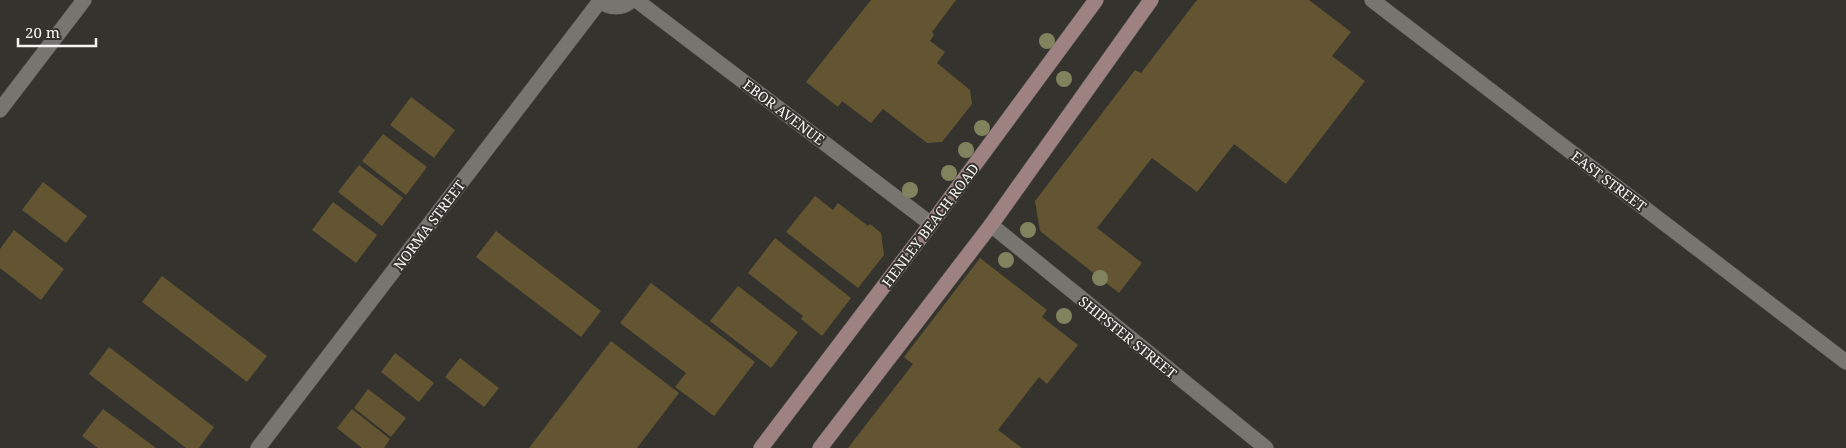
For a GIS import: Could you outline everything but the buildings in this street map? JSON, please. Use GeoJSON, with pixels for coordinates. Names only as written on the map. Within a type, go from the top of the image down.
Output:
{"type":"FeatureCollection","features":[{"type":"Feature","properties":{"kind":"main road","name":"HENLEY BEACH ROAD"},"geometry":{"type":"LineString","coordinates":[[761,448],[931,224],[1096,0]]}},
{"type":"Feature","properties":{"kind":"main road"},"geometry":{"type":"LineString","coordinates":[[820,448],[991,225],[1151,0]]}},
{"type":"Feature","properties":{"kind":"street"},"geometry":{"type":"LineString","coordinates":[[0,110],[84,0]]}},
{"type":"Feature","properties":{"kind":"street"},"geometry":{"type":"LineString","coordinates":[[600,1],[606,5],[618,7],[628,5],[632,0]]}},
{"type":"Feature","properties":{"kind":"street","name":"EBOR AVENUE"},"geometry":{"type":"LineString","coordinates":[[636,0],[931,224]]}},
{"type":"Feature","properties":{"kind":"street","name":"EAST STREET"},"geometry":{"type":"LineString","coordinates":[[1372,0],[1846,362]]}},
{"type":"Feature","properties":{"kind":"street","name":"NORMA STREET"},"geometry":{"type":"LineString","coordinates":[[258,448],[600,1]]}},
{"type":"Feature","properties":{"kind":"street","name":"SHIPSTER STREET"},"geometry":{"type":"LineString","coordinates":[[991,225],[1266,448]]}}]}
